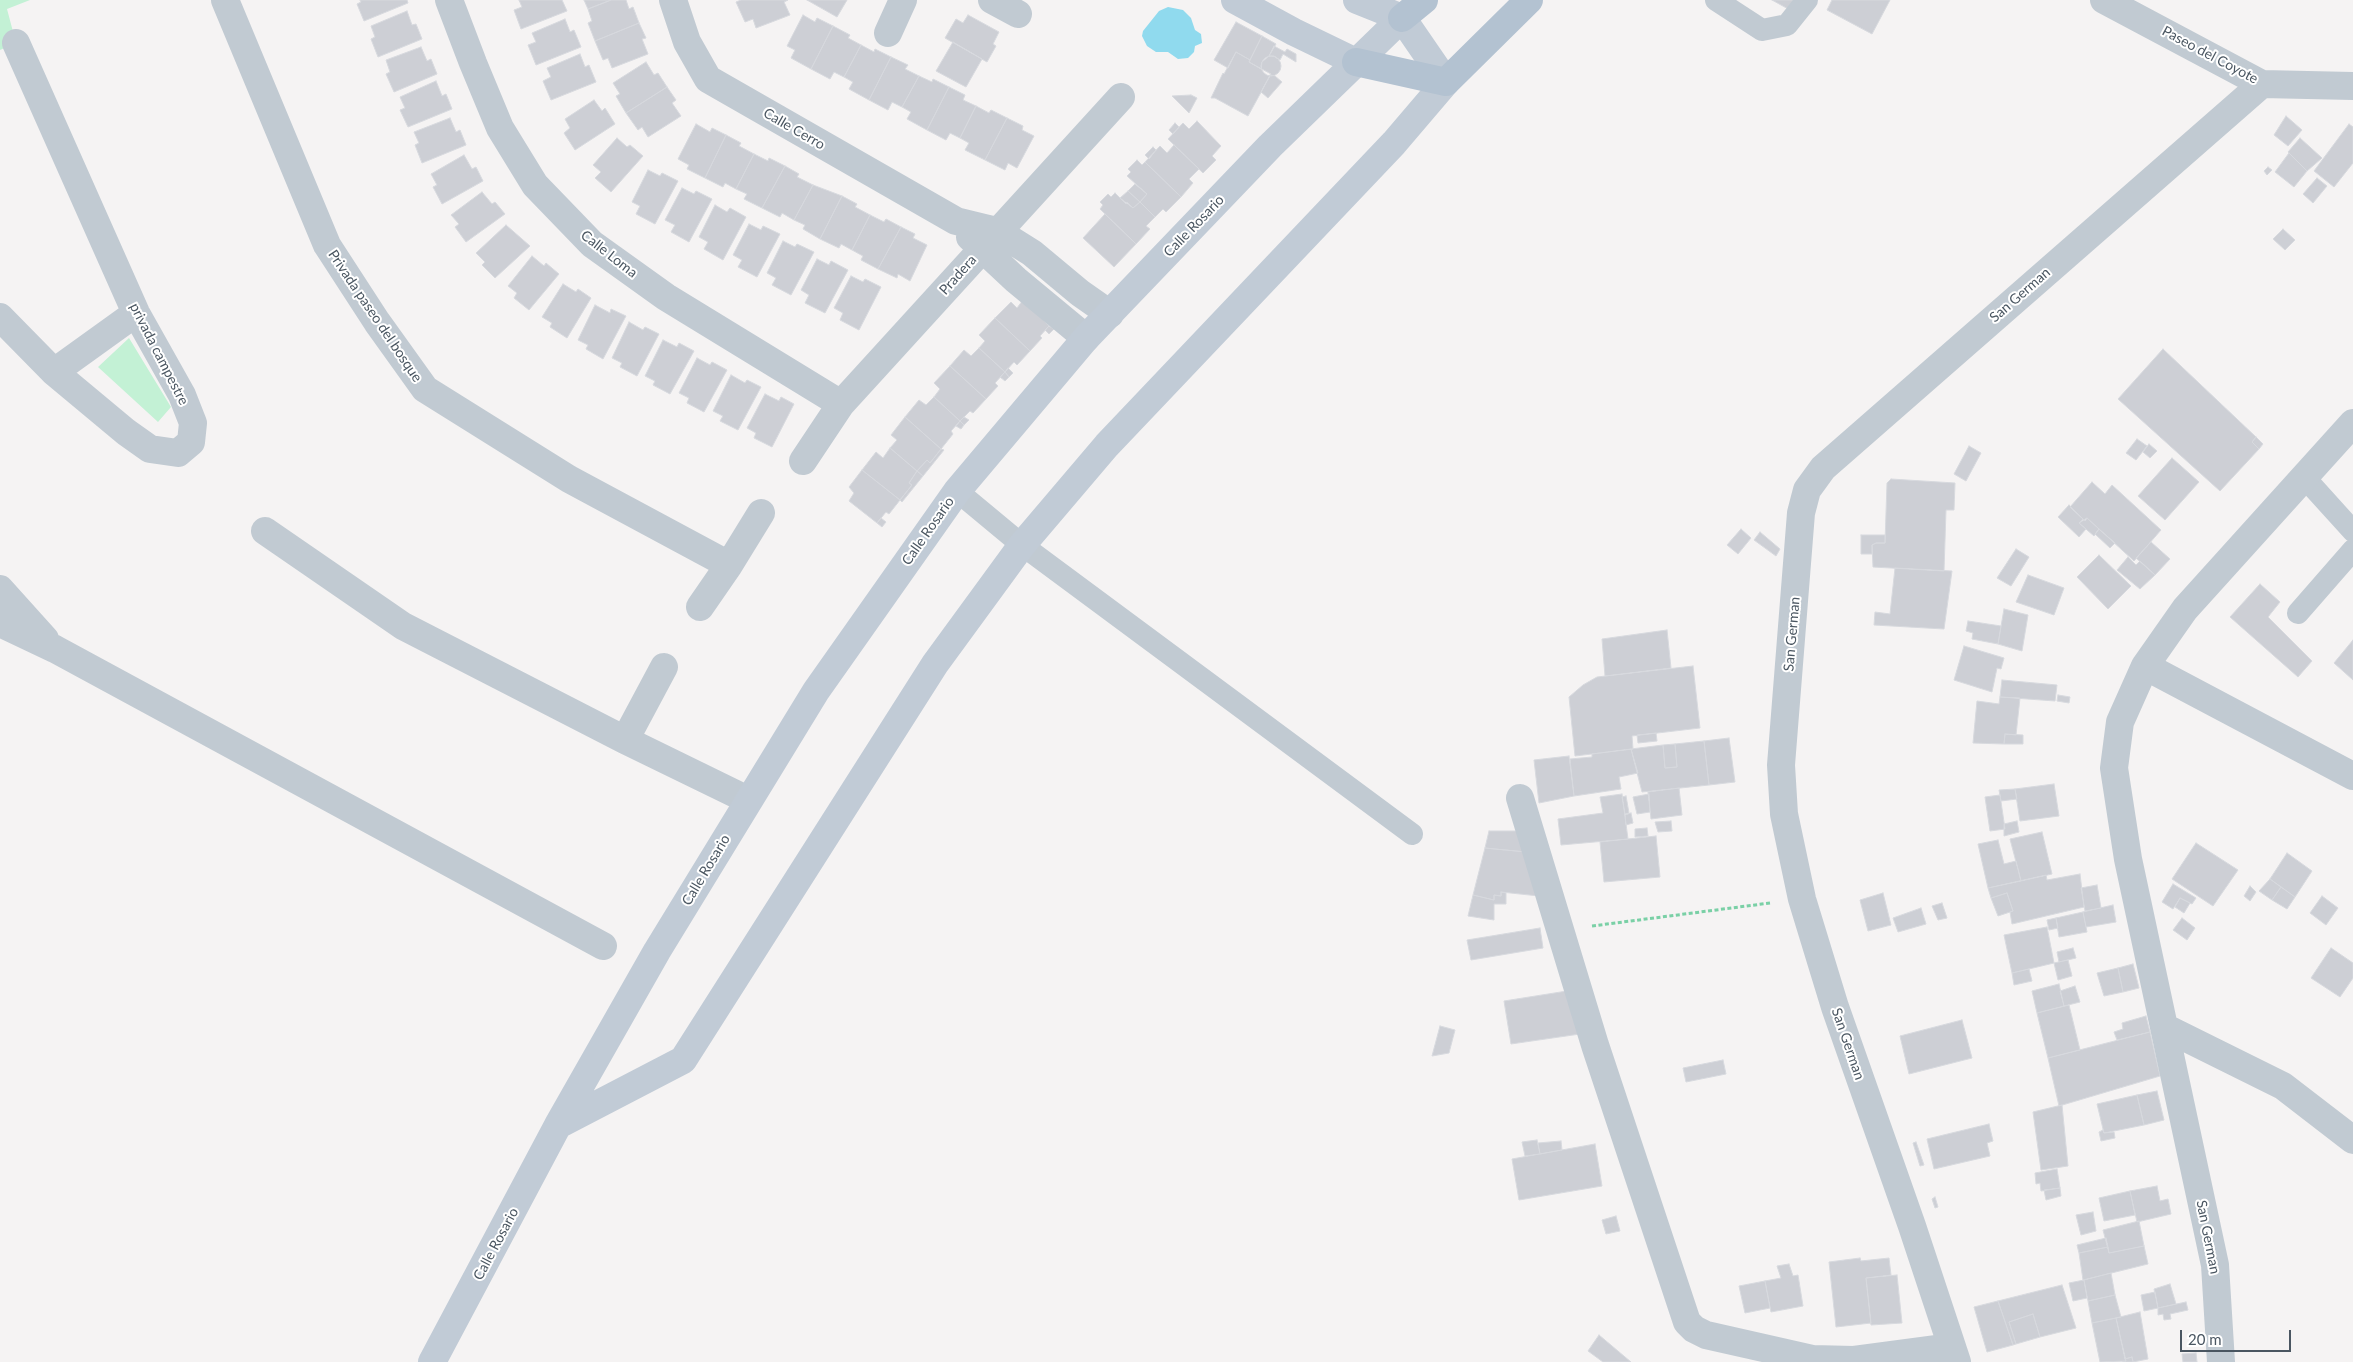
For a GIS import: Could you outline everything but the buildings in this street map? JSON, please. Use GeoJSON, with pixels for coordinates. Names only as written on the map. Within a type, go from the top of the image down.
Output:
{"type":"FeatureCollection","features":[{"type":"Feature","properties":{"kind":"main road"},"geometry":{"type":"LineString","coordinates":[[1236,0],[1294,32],[1356,62],[1446,82]]}},
{"type":"Feature","properties":{"kind":"main road"},"geometry":{"type":"LineString","coordinates":[[1357,0],[1402,18],[1446,82]]}},
{"type":"Feature","properties":{"kind":"main road"},"geometry":{"type":"LineString","coordinates":[[1402,18],[1424,0]]}},
{"type":"Feature","properties":{"kind":"main road"},"geometry":{"type":"LineString","coordinates":[[558,1125],[683,1060],[935,664],[1022,545],[1107,445],[1394,143],[1446,82],[1529,0]]}},
{"type":"Feature","properties":{"kind":"main road","name":"Calle Rosario"},"geometry":{"type":"LineString","coordinates":[[438,1360],[558,1125],[656,951],[816,691],[957,491],[1086,338],[1270,146],[1402,18]]}},
{"type":"Feature","properties":{"kind":"street","name":"Privada paseo del bosque"},"geometry":{"type":"LineString","coordinates":[[225,0],[327,246],[377,322],[425,389],[569,479],[729,565]]}},
{"type":"Feature","properties":{"kind":"street","name":"Calle Loma"},"geometry":{"type":"LineString","coordinates":[[449,0],[500,128],[536,185],[592,244],[666,297],[841,404]]}},
{"type":"Feature","properties":{"kind":"street","name":"Calle Cerro"},"geometry":{"type":"LineString","coordinates":[[673,0],[687,42],[708,79],[989,240],[1032,254],[1080,294],[1110,314]]}},
{"type":"Feature","properties":{"kind":"street"},"geometry":{"type":"LineString","coordinates":[[888,33],[903,0]]}},
{"type":"Feature","properties":{"kind":"street"},"geometry":{"type":"LineString","coordinates":[[992,0],[1018,14]]}},
{"type":"Feature","properties":{"kind":"street","name":"Paseo del Coyote"},"geometry":{"type":"LineString","coordinates":[[2104,0],[2262,84],[2353,86]]}},
{"type":"Feature","properties":{"kind":"street","name":"privada campestre"},"geometry":{"type":"LineString","coordinates":[[0,317],[54,372],[126,432],[150,448],[178,454],[190,442],[193,423],[182,395],[136,312],[16,43]]}},
{"type":"Feature","properties":{"kind":"street","name":"San German"},"geometry":{"type":"LineString","coordinates":[[1954,1354],[1912,1226],[1835,1007],[1802,899],[1784,814],[1781,765],[1801,512],[1807,490],[1823,468],[2262,84]]}},
{"type":"Feature","properties":{"kind":"street","name":"Pradera"},"geometry":{"type":"LineString","coordinates":[[803,462],[841,404],[989,240],[1122,97]]}},
{"type":"Feature","properties":{"kind":"street","name":"Calle Cerro"},"geometry":{"type":"LineString","coordinates":[[989,240],[1086,338]]}},
{"type":"Feature","properties":{"kind":"street"},"geometry":{"type":"LineString","coordinates":[[54,372],[136,312]]}},
{"type":"Feature","properties":{"kind":"street","name":"San German"},"geometry":{"type":"LineString","coordinates":[[2221,1362],[2215,1265],[2128,859],[2114,768],[2120,722],[2145,666],[2185,608],[2353,423]]}},
{"type":"Feature","properties":{"kind":"street"},"geometry":{"type":"LineString","coordinates":[[700,607],[761,513]]}},
{"type":"Feature","properties":{"kind":"street"},"geometry":{"type":"LineString","coordinates":[[265,531],[403,626],[625,740],[748,800]]}},
{"type":"Feature","properties":{"kind":"street"},"geometry":{"type":"LineString","coordinates":[[0,589],[55,649]]}},
{"type":"Feature","properties":{"kind":"street"},"geometry":{"type":"LineString","coordinates":[[0,623],[55,649],[603,946]]}},
{"type":"Feature","properties":{"kind":"street"},"geometry":{"type":"LineString","coordinates":[[2145,666],[2353,776]]}},
{"type":"Feature","properties":{"kind":"street"},"geometry":{"type":"LineString","coordinates":[[625,740],[664,667]]}},
{"type":"Feature","properties":{"kind":"street"},"geometry":{"type":"LineString","coordinates":[[1520,798],[1541,863],[1559,931],[1667,1266],[1687,1322],[1694,1329],[1706,1335],[1812,1359],[1854,1360],[1954,1354]]}},
{"type":"Feature","properties":{"kind":"street"},"geometry":{"type":"LineString","coordinates":[[2164,1027],[2282,1086],[2353,1140]]}},
{"type":"Feature","properties":{"kind":"lane"},"geometry":{"type":"LineString","coordinates":[[1716,0],[1762,30],[1787,25],[1807,0]]}},
{"type":"Feature","properties":{"kind":"lane"},"geometry":{"type":"LineString","coordinates":[[2304,477],[2353,531]]}},
{"type":"Feature","properties":{"kind":"lane"},"geometry":{"type":"LineString","coordinates":[[957,491],[1022,545],[1412,834]]}},
{"type":"Feature","properties":{"kind":"lane"},"geometry":{"type":"LineString","coordinates":[[2298,613],[2353,550]]}},
{"type":"Feature","properties":{"kind":"path"},"geometry":{"type":"LineString","coordinates":[[1559,931],[1802,899]]}},
{"type":"Feature","properties":{"kind":"green space"},"geometry":{"type":"Polygon","coordinates":[[[0,0],[30,0],[7,9],[16,43],[0,50],[0,0]]]}},
{"type":"Feature","properties":{"kind":"green space"},"geometry":{"type":"Polygon","coordinates":[[[129,338],[171,407],[158,422],[98,367],[129,338]]]}},
{"type":"Feature","properties":{"kind":"water"},"geometry":{"type":"Polygon","coordinates":[[[1168,7],[1183,10],[1191,18],[1195,30],[1201,34],[1202,43],[1195,46],[1194,52],[1188,58],[1178,59],[1168,52],[1156,52],[1147,46],[1142,36],[1143,31],[1159,11],[1168,7]]]}}]}
